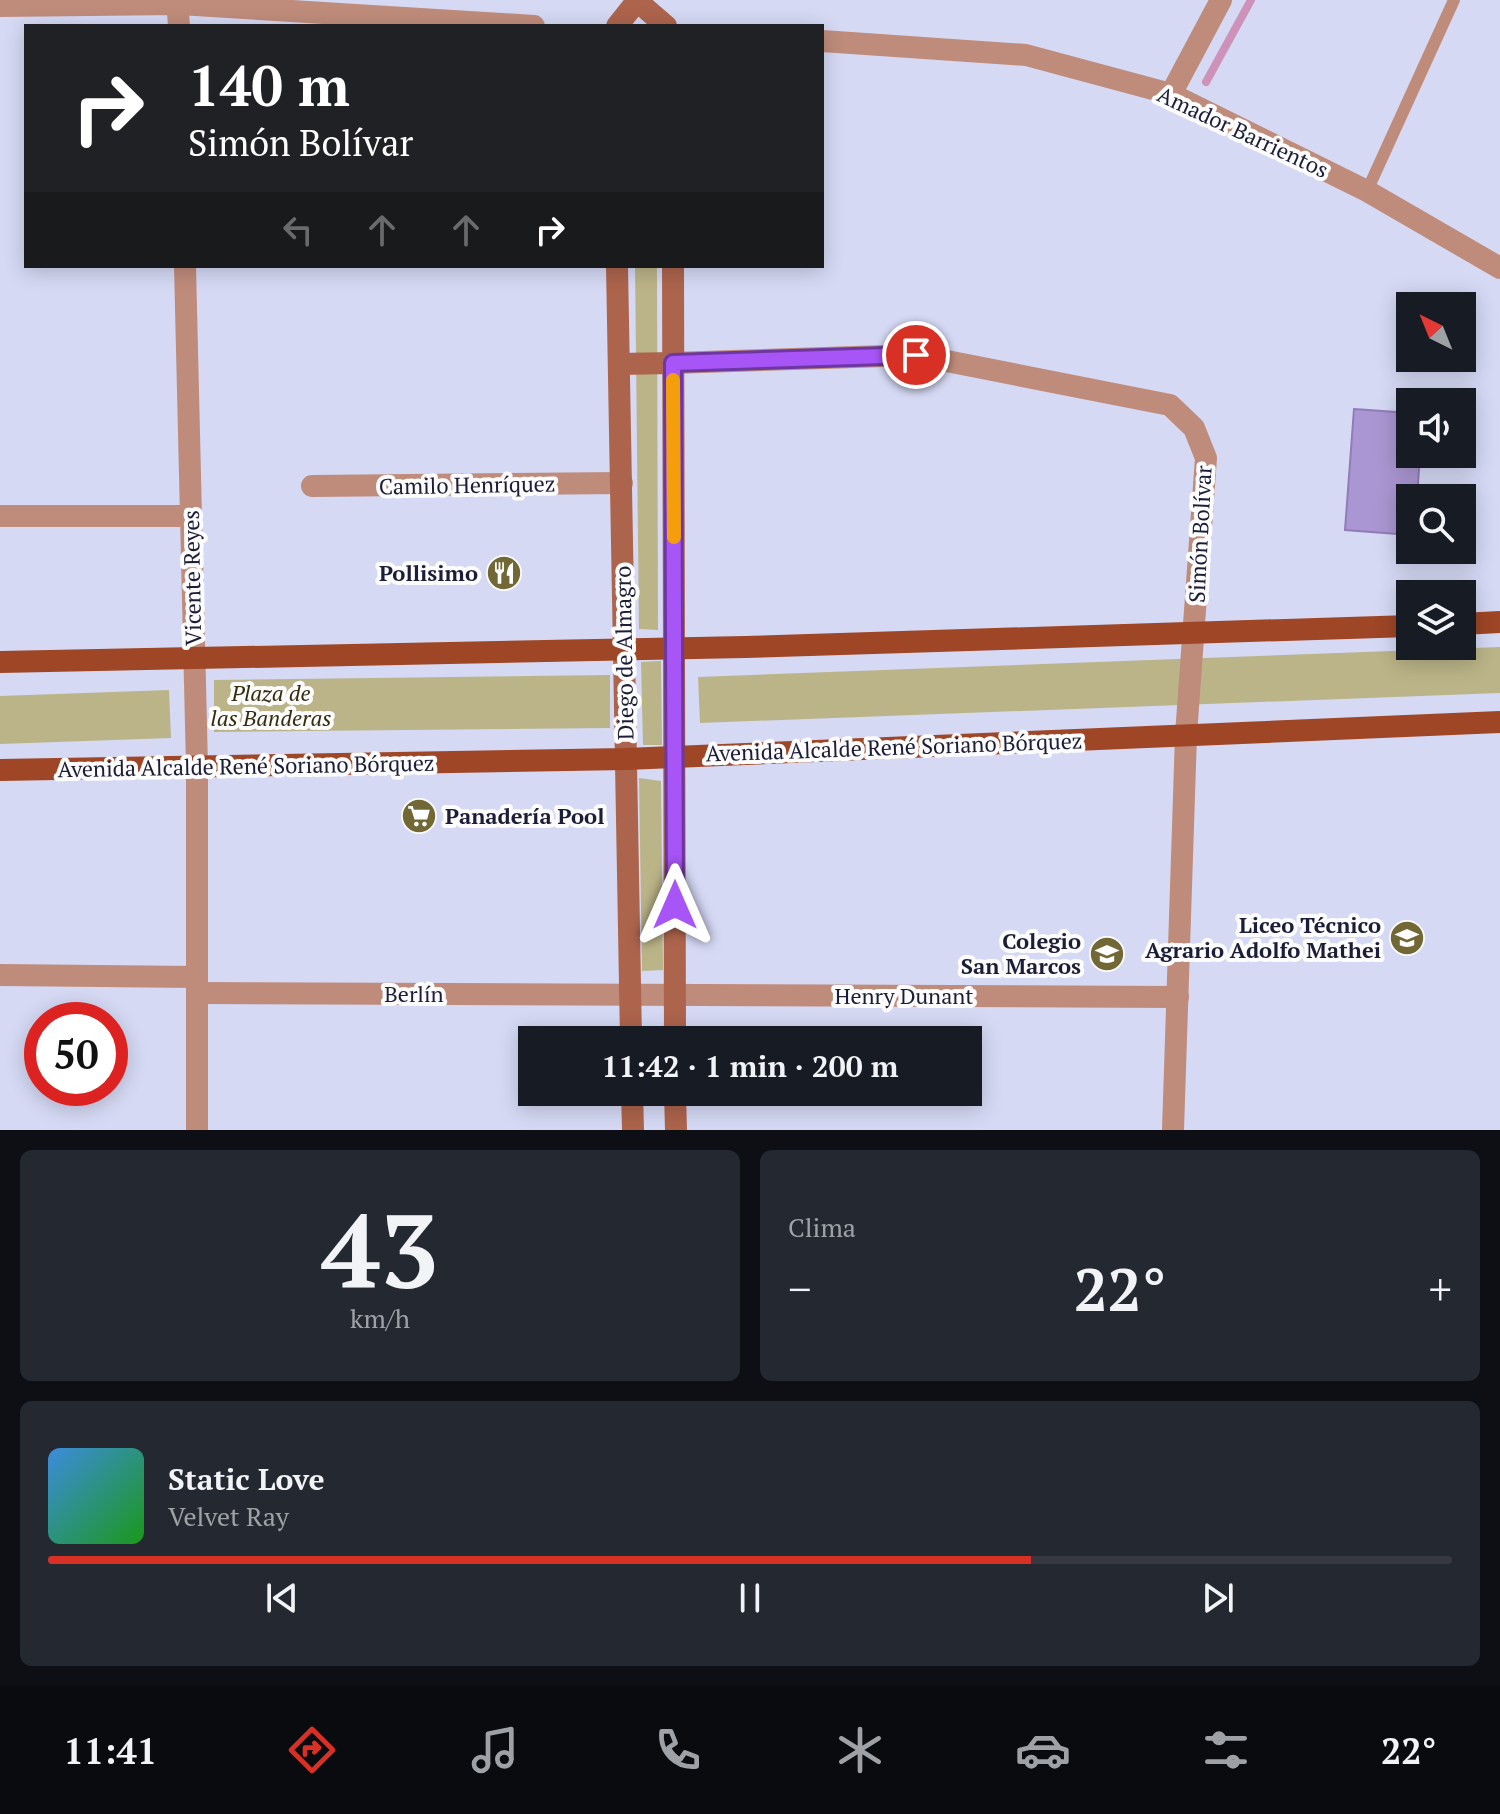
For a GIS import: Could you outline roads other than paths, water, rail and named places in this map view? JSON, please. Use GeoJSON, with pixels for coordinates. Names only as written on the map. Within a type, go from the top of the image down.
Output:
{"type":"FeatureCollection","features":[{"type":"Feature","properties":{"kind":"main road"},"geometry":{"type":"LineString","coordinates":[[619,24],[637,0],[664,24]]}},
{"type":"Feature","properties":{"kind":"main road","name":"Diego de Almagro"},"geometry":{"type":"LineString","coordinates":[[617,268],[631,1026]]}},
{"type":"Feature","properties":{"kind":"main road"},"geometry":{"type":"LineString","coordinates":[[673,268],[675,1026]]}},
{"type":"Feature","properties":{"kind":"main road"},"geometry":{"type":"LineString","coordinates":[[619,364],[673,363]]}},
{"type":"Feature","properties":{"kind":"main road"},"geometry":{"type":"LineString","coordinates":[[1476,623],[1500,622]]}},
{"type":"Feature","properties":{"kind":"main road"},"geometry":{"type":"LineString","coordinates":[[0,662],[674,649],[1396,627]]}},
{"type":"Feature","properties":{"kind":"main road","name":"Avenida Alcalde René Soriano Bórquez"},"geometry":{"type":"LineString","coordinates":[[0,770],[626,759],[1500,722]]}},
{"type":"Feature","properties":{"kind":"main road"},"geometry":{"type":"LineString","coordinates":[[632,1106],[633,1130]]}},
{"type":"Feature","properties":{"kind":"main road"},"geometry":{"type":"LineString","coordinates":[[675,1106],[676,1130]]}},
{"type":"Feature","properties":{"kind":"street"},"geometry":{"type":"LineString","coordinates":[[1171,94],[1221,0]]}},
{"type":"Feature","properties":{"kind":"street"},"geometry":{"type":"LineString","coordinates":[[0,6],[178,10],[269,6],[508,24]]}},
{"type":"Feature","properties":{"kind":"street","name":"Amador Barrientos"},"geometry":{"type":"LineString","coordinates":[[824,41],[1026,55],[1171,94],[1367,191],[1500,268]]}},
{"type":"Feature","properties":{"kind":"street","name":"Vicente Reyes"},"geometry":{"type":"LineString","coordinates":[[185,268],[197,767],[197,1130]]}},
{"type":"Feature","properties":{"kind":"street","name":"Simón Bolívar"},"geometry":{"type":"LineString","coordinates":[[673,363],[916,355],[1170,405],[1194,428],[1206,458],[1186,735],[1173,1130]]}},
{"type":"Feature","properties":{"kind":"street","name":"Camilo Henríquez"},"geometry":{"type":"LineString","coordinates":[[312,486],[622,483]]}},
{"type":"Feature","properties":{"kind":"street"},"geometry":{"type":"LineString","coordinates":[[0,516],[191,516]]}},
{"type":"Feature","properties":{"kind":"street","name":"Berlín"},"geometry":{"type":"LineString","coordinates":[[0,975],[197,985],[631,995]]}},
{"type":"Feature","properties":{"kind":"street","name":"Henry Dunant"},"geometry":{"type":"LineString","coordinates":[[631,995],[1178,997]]}},
{"type":"Feature","properties":{"kind":"lane"},"geometry":{"type":"LineString","coordinates":[[1367,191],[1454,0]]}},
{"type":"Feature","properties":{"kind":"waterway"},"geometry":{"type":"LineString","coordinates":[[1206,82],[1251,0]]}},
{"type":"Feature","properties":{"kind":"place","name":"Pollisimo"},"geometry":{"type":"Point","coordinates":[504,573]}},
{"type":"Feature","properties":{"kind":"place","name":"Panadería Pool"},"geometry":{"type":"Point","coordinates":[419,816]}},
{"type":"Feature","properties":{"kind":"place","name":"Liceo Técnico Agrario Adolfo Mathei"},"geometry":{"type":"Point","coordinates":[1407,938]}},
{"type":"Feature","properties":{"kind":"place","name":"Colegio San Marcos"},"geometry":{"type":"Point","coordinates":[1107,954]}},
{"type":"Feature","properties":{"kind":"park label","name":"Plaza de las Banderas"},"geometry":{"type":"Point","coordinates":[271,706]}}]}
